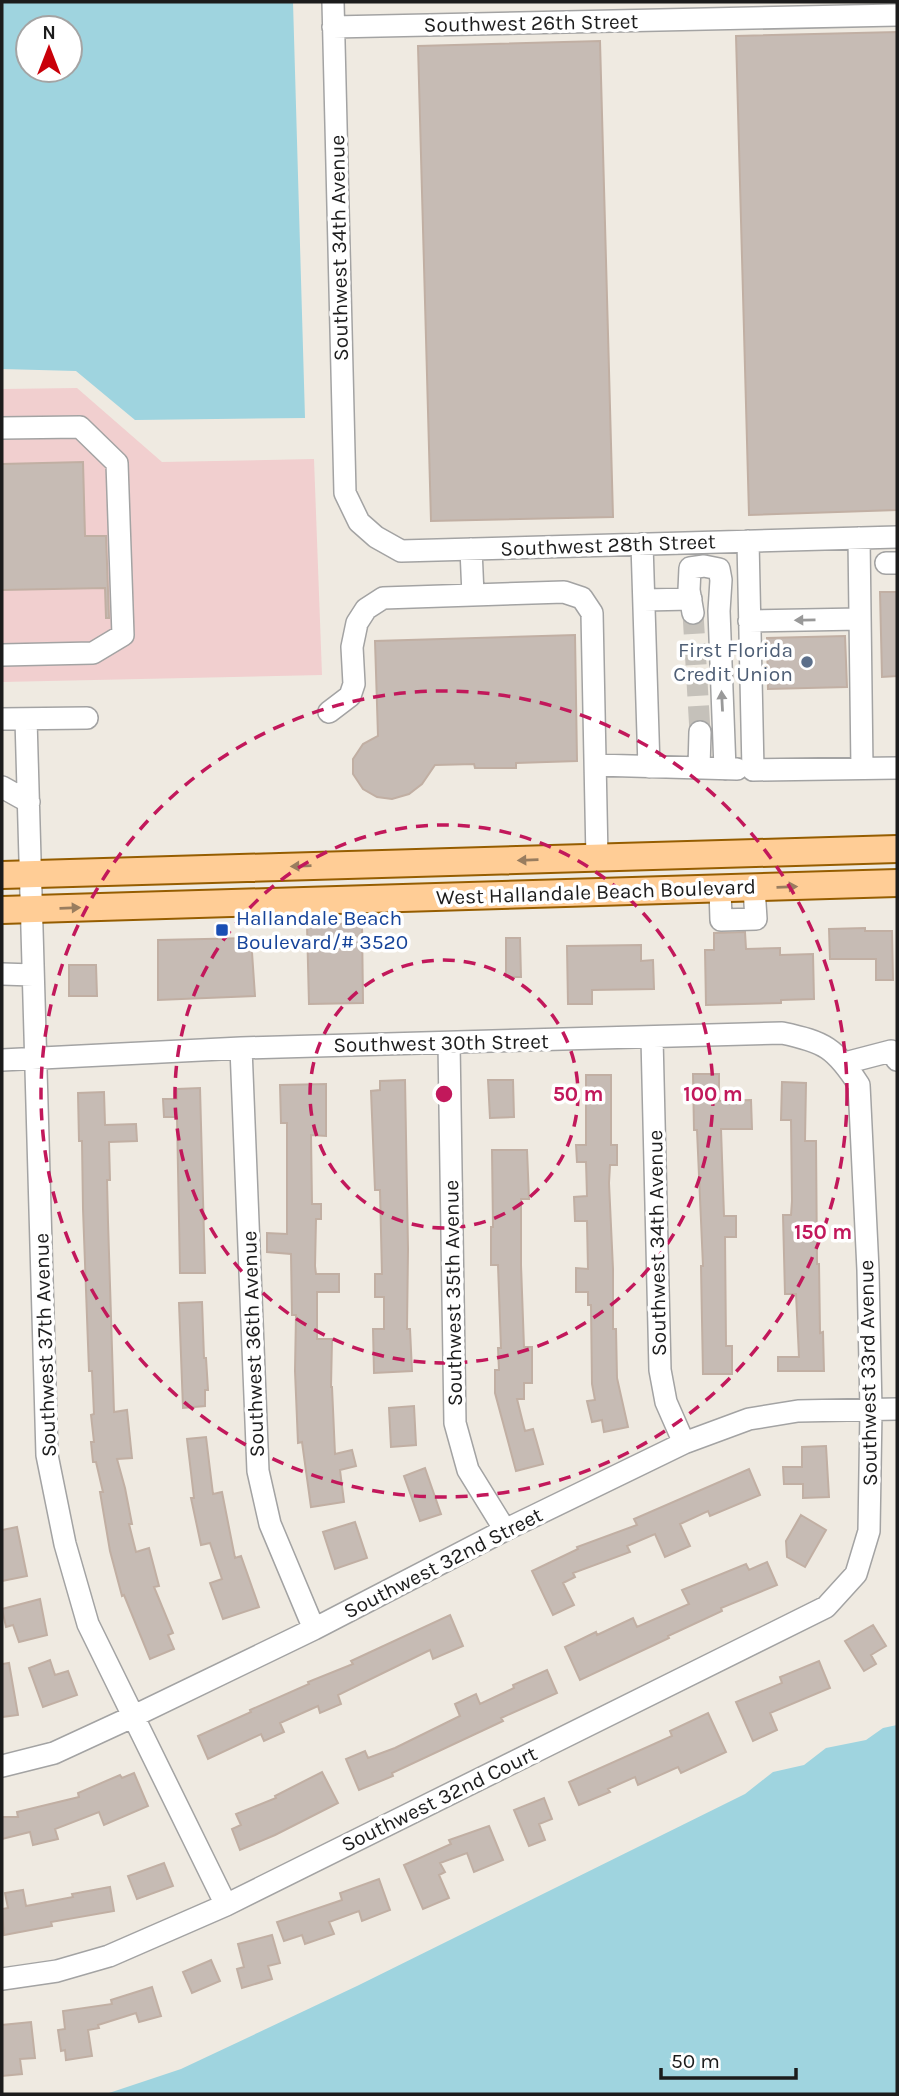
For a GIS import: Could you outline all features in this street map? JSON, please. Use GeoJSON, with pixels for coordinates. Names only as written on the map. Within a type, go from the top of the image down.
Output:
{"type":"FeatureCollection","features":[{"type":"Feature","properties":{"kind":"main road","name":"West Hallandale Beach Boulevard"},"geometry":{"type":"LineString","coordinates":[[2,875],[897,849]]}},
{"type":"Feature","properties":{"kind":"main road"},"geometry":{"type":"LineString","coordinates":[[601,892],[633,873],[752,869],[789,852]]}},
{"type":"Feature","properties":{"kind":"main road"},"geometry":{"type":"LineString","coordinates":[[397,898],[431,883],[552,880],[597,858]]}},
{"type":"Feature","properties":{"kind":"main road","name":"West Hallandale Beach Boulevard"},"geometry":{"type":"LineString","coordinates":[[2,910],[897,883]]}},
{"type":"Feature","properties":{"kind":"street","name":"Southwest 34th Avenue"},"geometry":{"type":"LineString","coordinates":[[333,2],[345,494]]}},
{"type":"Feature","properties":{"kind":"street","name":"Southwest 26th Street"},"geometry":{"type":"LineString","coordinates":[[333,27],[897,15]]}},
{"type":"Feature","properties":{"kind":"street"},"geometry":{"type":"LineString","coordinates":[[2,428],[80,427],[117,463],[123,635],[93,653],[2,655]]}},
{"type":"Feature","properties":{"kind":"street","name":"Southwest 28th Street"},"geometry":{"type":"LineString","coordinates":[[345,494],[359,522],[376,537],[401,551],[897,537]]}},
{"type":"Feature","properties":{"kind":"street"},"geometry":{"type":"LineString","coordinates":[[859,538],[862,768]]}},
{"type":"Feature","properties":{"kind":"street"},"geometry":{"type":"LineString","coordinates":[[748,541],[753,770]]}},
{"type":"Feature","properties":{"kind":"street"},"geometry":{"type":"LineString","coordinates":[[642,544],[649,767]]}},
{"type":"Feature","properties":{"kind":"street"},"geometry":{"type":"LineString","coordinates":[[471,550],[472,595]]}},
{"type":"Feature","properties":{"kind":"street"},"geometry":{"type":"LineString","coordinates":[[644,600],[692,606],[688,590],[690,568],[704,566],[719,569],[725,769]]}},
{"type":"Feature","properties":{"kind":"street"},"geometry":{"type":"LineString","coordinates":[[329,712],[350,696],[354,684],[352,647],[357,623],[366,609],[383,598],[564,592],[582,598],[592,613],[597,858]]}},
{"type":"Feature","properties":{"kind":"street"},"geometry":{"type":"LineString","coordinates":[[749,621],[860,619]]}},
{"type":"Feature","properties":{"kind":"street"},"geometry":{"type":"LineString","coordinates":[[2,719],[87,718]]}},
{"type":"Feature","properties":{"kind":"street","name":"Southwest 37th Avenue"},"geometry":{"type":"LineString","coordinates":[[26,719],[47,1455],[65,1544],[88,1624],[226,1905]]}},
{"type":"Feature","properties":{"kind":"street"},"geometry":{"type":"LineString","coordinates":[[699,732],[699,768]]}},
{"type":"Feature","properties":{"kind":"street"},"geometry":{"type":"LineString","coordinates":[[596,765],[753,770],[897,768]]}},
{"type":"Feature","properties":{"kind":"street"},"geometry":{"type":"LineString","coordinates":[[2,787],[29,802]]}},
{"type":"Feature","properties":{"kind":"street"},"geometry":{"type":"LineString","coordinates":[[2,974],[33,975]]}},
{"type":"Feature","properties":{"kind":"street","name":"Southwest 30th Street"},"geometry":{"type":"LineString","coordinates":[[2,1060],[241,1048],[782,1033],[824,1045],[845,1063],[859,1085]]}},
{"type":"Feature","properties":{"kind":"street","name":"Southwest 34th Avenue"},"geometry":{"type":"LineString","coordinates":[[652,1038],[660,1370],[666,1402],[684,1443]]}},
{"type":"Feature","properties":{"kind":"street","name":"Southwest 35th Avenue"},"geometry":{"type":"LineString","coordinates":[[449,1044],[455,1423],[468,1470],[505,1530]]}},
{"type":"Feature","properties":{"kind":"street","name":"Southwest 36th Avenue"},"geometry":{"type":"LineString","coordinates":[[241,1048],[258,1471],[270,1524],[314,1629]]}},
{"type":"Feature","properties":{"kind":"street"},"geometry":{"type":"LineString","coordinates":[[845,1063],[891,1052],[897,1060]]}},
{"type":"Feature","properties":{"kind":"street","name":"Southwest 33rd Avenue"},"geometry":{"type":"LineString","coordinates":[[856,1574],[869,1531],[870,1410],[868,1270],[859,1085]]}},
{"type":"Feature","properties":{"kind":"street","name":"Southwest 32nd Street"},"geometry":{"type":"LineString","coordinates":[[2,1766],[54,1753],[132,1717],[684,1443],[749,1419],[797,1411],[897,1409]]}},
{"type":"Feature","properties":{"kind":"street","name":"Southwest 32nd Court"},"geometry":{"type":"LineString","coordinates":[[2,1979],[57,1971],[109,1956],[226,1905],[826,1607],[856,1574]]}},
{"type":"Feature","properties":{"kind":"shaded area"},"geometry":{"type":"Polygon","coordinates":[[[77,388],[162,462],[314,459],[322,675],[2,682],[2,389],[77,388]]]}},
{"type":"Feature","properties":{"kind":"water"},"geometry":{"type":"Polygon","coordinates":[[[2,2],[293,2],[305,418],[135,420],[76,371],[2,369],[2,2]]]}},
{"type":"Feature","properties":{"kind":"water"},"geometry":{"type":"Polygon","coordinates":[[[897,1725],[897,2094],[106,2094],[181,2069],[357,1986],[745,1794],[773,1772],[804,1765],[826,1748],[866,1740],[883,1728],[897,1725]]]}},
{"type":"Feature","properties":{"kind":"building"},"geometry":{"type":"Polygon","coordinates":[[[897,32],[897,510],[749,515],[736,36],[897,32]]]}},
{"type":"Feature","properties":{"kind":"building"},"geometry":{"type":"Polygon","coordinates":[[[600,41],[613,517],[431,521],[418,46],[600,41]]]}},
{"type":"Feature","properties":{"kind":"building"},"geometry":{"type":"Polygon","coordinates":[[[83,462],[85,536],[106,536],[109,618],[106,618],[105,588],[2,590],[2,464],[83,462]]]}},
{"type":"Feature","properties":{"kind":"building"},"geometry":{"type":"Polygon","coordinates":[[[880,592],[897,592],[897,676],[882,677],[880,592]]]}},
{"type":"Feature","properties":{"kind":"building"},"geometry":{"type":"Polygon","coordinates":[[[575,635],[577,761],[516,763],[516,768],[475,768],[474,764],[435,765],[422,784],[409,794],[392,799],[377,797],[363,789],[353,774],[353,759],[363,744],[378,736],[375,641],[575,635]]]}},
{"type":"Feature","properties":{"kind":"building","name":"First Florida Credit Union"},"geometry":{"type":"Polygon","coordinates":[[[845,636],[847,687],[768,689],[767,638],[845,636]]]}},
{"type":"Feature","properties":{"kind":"building"},"geometry":{"type":"Polygon","coordinates":[[[362,923],[363,1003],[309,1004],[307,925],[362,923]]]}},
{"type":"Feature","properties":{"kind":"building"},"geometry":{"type":"Polygon","coordinates":[[[865,928],[865,931],[892,931],[893,980],[876,980],[876,959],[830,959],[829,929],[865,928]]]}},
{"type":"Feature","properties":{"kind":"building"},"geometry":{"type":"Polygon","coordinates":[[[745,932],[746,949],[780,948],[780,955],[813,954],[814,999],[781,1000],[781,1003],[706,1005],[705,950],[714,950],[714,933],[745,932]]]}},
{"type":"Feature","properties":{"kind":"building"},"geometry":{"type":"Polygon","coordinates":[[[251,938],[255,996],[158,1000],[158,940],[251,938]]]}},
{"type":"Feature","properties":{"kind":"building"},"geometry":{"type":"Polygon","coordinates":[[[506,938],[520,938],[521,977],[506,977],[506,938]]]}},
{"type":"Feature","properties":{"kind":"building"},"geometry":{"type":"Polygon","coordinates":[[[641,945],[641,961],[653,960],[654,989],[592,990],[592,1004],[568,1004],[567,946],[641,945]]]}},
{"type":"Feature","properties":{"kind":"building"},"geometry":{"type":"Polygon","coordinates":[[[69,965],[96,965],[97,996],[69,996],[69,965]]]}},
{"type":"Feature","properties":{"kind":"building"},"geometry":{"type":"Polygon","coordinates":[[[693,1074],[719,1074],[719,1101],[751,1100],[752,1129],[721,1129],[724,1216],[736,1216],[736,1237],[725,1237],[726,1346],[732,1346],[732,1374],[703,1374],[703,1266],[693,1074]]]}},
{"type":"Feature","properties":{"kind":"building"},"geometry":{"type":"Polygon","coordinates":[[[586,1075],[611,1075],[611,1145],[617,1145],[617,1165],[610,1165],[609,1183],[613,1329],[616,1329],[617,1378],[628,1427],[604,1432],[602,1420],[592,1422],[587,1401],[595,1400],[592,1384],[591,1305],[588,1305],[588,1292],[576,1292],[576,1268],[588,1269],[587,1221],[575,1221],[574,1197],[587,1196],[586,1162],[577,1162],[576,1145],[586,1145],[586,1075]]]}},
{"type":"Feature","properties":{"kind":"building"},"geometry":{"type":"Polygon","coordinates":[[[405,1080],[407,1329],[410,1329],[412,1371],[374,1373],[373,1329],[384,1329],[384,1297],[375,1297],[375,1274],[382,1274],[380,1190],[375,1190],[371,1091],[380,1090],[380,1081],[405,1080]]]}},
{"type":"Feature","properties":{"kind":"building"},"geometry":{"type":"Polygon","coordinates":[[[488,1080],[513,1080],[514,1117],[490,1118],[488,1080]]]}},
{"type":"Feature","properties":{"kind":"building"},"geometry":{"type":"Polygon","coordinates":[[[782,1082],[806,1083],[805,1141],[816,1141],[817,1264],[824,1371],[778,1371],[778,1357],[799,1357],[796,1294],[785,1294],[783,1215],[791,1215],[791,1120],[781,1120],[782,1082]]]}},
{"type":"Feature","properties":{"kind":"building"},"geometry":{"type":"Polygon","coordinates":[[[326,1084],[326,1136],[311,1135],[312,1204],[321,1204],[321,1219],[316,1219],[315,1266],[316,1274],[339,1274],[339,1292],[317,1292],[317,1339],[332,1339],[331,1387],[335,1454],[352,1450],[356,1466],[340,1470],[344,1502],[311,1507],[302,1442],[298,1443],[296,1315],[292,1315],[291,1254],[267,1252],[267,1233],[287,1234],[287,1123],[281,1123],[280,1085],[326,1084]]]}},
{"type":"Feature","properties":{"kind":"building"},"geometry":{"type":"Polygon","coordinates":[[[200,1088],[205,1273],[180,1273],[177,1117],[164,1117],[163,1099],[177,1099],[177,1089],[200,1088]]]}},
{"type":"Feature","properties":{"kind":"building"},"geometry":{"type":"Polygon","coordinates":[[[104,1092],[105,1125],[136,1124],[137,1141],[109,1142],[108,1222],[114,1412],[127,1410],[132,1458],[117,1459],[136,1552],[149,1548],[159,1586],[154,1587],[173,1633],[168,1635],[174,1649],[150,1659],[124,1595],[122,1596],[110,1551],[100,1492],[103,1492],[96,1462],[93,1462],[91,1442],[94,1442],[91,1415],[94,1414],[92,1371],[89,1371],[78,1093],[104,1092]]]}},
{"type":"Feature","properties":{"kind":"building"},"geometry":{"type":"Polygon","coordinates":[[[492,1150],[527,1150],[529,1199],[521,1199],[521,1265],[524,1347],[532,1347],[532,1383],[524,1383],[524,1399],[517,1399],[525,1431],[533,1429],[543,1464],[516,1471],[495,1393],[495,1370],[499,1370],[498,1348],[501,1348],[498,1265],[491,1265],[492,1150]]]}},
{"type":"Feature","properties":{"kind":"building"},"geometry":{"type":"Polygon","coordinates":[[[202,1302],[208,1390],[205,1390],[205,1406],[183,1408],[179,1303],[202,1302]]]}},
{"type":"Feature","properties":{"kind":"building"},"geometry":{"type":"Polygon","coordinates":[[[414,1406],[416,1445],[391,1447],[389,1408],[414,1406]]]}},
{"type":"Feature","properties":{"kind":"building"},"geometry":{"type":"Polygon","coordinates":[[[206,1437],[213,1494],[222,1492],[235,1558],[241,1556],[259,1607],[223,1619],[210,1583],[222,1579],[210,1543],[201,1545],[191,1498],[194,1498],[187,1439],[206,1437]]]}},
{"type":"Feature","properties":{"kind":"building"},"geometry":{"type":"Polygon","coordinates":[[[826,1446],[829,1497],[803,1498],[803,1484],[784,1484],[783,1467],[802,1467],[802,1447],[826,1446]]]}},
{"type":"Feature","properties":{"kind":"building"},"geometry":{"type":"Polygon","coordinates":[[[425,1468],[441,1514],[420,1521],[404,1476],[425,1468]]]}},
{"type":"Feature","properties":{"kind":"building"},"geometry":{"type":"Polygon","coordinates":[[[749,1469],[760,1495],[710,1516],[708,1511],[680,1524],[690,1546],[665,1557],[655,1534],[627,1546],[630,1552],[573,1573],[575,1577],[563,1583],[574,1605],[553,1615],[532,1571],[578,1549],[577,1547],[637,1525],[634,1519],[749,1469]]]}},
{"type":"Feature","properties":{"kind":"building"},"geometry":{"type":"Polygon","coordinates":[[[801,1515],[826,1530],[805,1567],[787,1557],[786,1541],[801,1515]]]}},
{"type":"Feature","properties":{"kind":"building"},"geometry":{"type":"Polygon","coordinates":[[[355,1522],[367,1558],[335,1569],[323,1532],[355,1522]]]}},
{"type":"Feature","properties":{"kind":"building"},"geometry":{"type":"Polygon","coordinates":[[[17,1527],[27,1576],[2,1581],[2,1530],[17,1527]]]}},
{"type":"Feature","properties":{"kind":"building"},"geometry":{"type":"Polygon","coordinates":[[[767,1562],[777,1585],[721,1608],[722,1611],[580,1680],[565,1647],[633,1618],[637,1627],[689,1604],[682,1590],[746,1564],[749,1570],[767,1562]]]}},
{"type":"Feature","properties":{"kind":"building"},"geometry":{"type":"Polygon","coordinates":[[[40,1599],[47,1635],[19,1642],[13,1625],[6,1627],[2,1609],[40,1599]]]}},
{"type":"Feature","properties":{"kind":"building"},"geometry":{"type":"Polygon","coordinates":[[[450,1615],[463,1646],[433,1659],[430,1650],[338,1695],[341,1704],[320,1713],[318,1706],[280,1723],[284,1732],[264,1741],[261,1734],[208,1759],[198,1736],[309,1684],[308,1682],[353,1664],[351,1661],[450,1615]]]}},
{"type":"Feature","properties":{"kind":"building"},"geometry":{"type":"Polygon","coordinates":[[[873,1625],[886,1646],[871,1655],[876,1664],[864,1671],[845,1641],[873,1625]]]}},
{"type":"Feature","properties":{"kind":"building"},"geometry":{"type":"Polygon","coordinates":[[[50,1660],[55,1675],[68,1671],[77,1695],[43,1707],[29,1668],[50,1660]]]}},
{"type":"Feature","properties":{"kind":"building"},"geometry":{"type":"Polygon","coordinates":[[[819,1661],[830,1688],[770,1713],[777,1730],[753,1741],[736,1702],[782,1683],[780,1677],[819,1661]]]}},
{"type":"Feature","properties":{"kind":"building"},"geometry":{"type":"Polygon","coordinates":[[[9,1663],[18,1715],[2,1717],[2,1664],[9,1663]]]}},
{"type":"Feature","properties":{"kind":"building"},"geometry":{"type":"Polygon","coordinates":[[[547,1670],[557,1693],[392,1773],[393,1776],[359,1790],[346,1759],[365,1751],[368,1758],[395,1748],[460,1716],[455,1704],[476,1694],[480,1704],[547,1670]]]}},
{"type":"Feature","properties":{"kind":"building"},"geometry":{"type":"Polygon","coordinates":[[[708,1713],[726,1752],[681,1773],[678,1767],[638,1785],[635,1777],[608,1789],[610,1792],[579,1805],[569,1782],[672,1736],[670,1731],[708,1713]]]}},
{"type":"Feature","properties":{"kind":"building"},"geometry":{"type":"Polygon","coordinates":[[[322,1772],[338,1803],[240,1850],[232,1829],[241,1825],[236,1814],[276,1798],[275,1796],[322,1772]]]}},
{"type":"Feature","properties":{"kind":"building"},"geometry":{"type":"Polygon","coordinates":[[[134,1773],[148,1806],[104,1825],[99,1812],[55,1829],[58,1839],[33,1845],[30,1832],[2,1839],[2,1817],[18,1817],[17,1812],[79,1797],[78,1793],[120,1775],[122,1778],[134,1773]]]}},
{"type":"Feature","properties":{"kind":"building"},"geometry":{"type":"Polygon","coordinates":[[[544,1798],[552,1819],[539,1824],[545,1840],[529,1846],[514,1810],[544,1798]]]}},
{"type":"Feature","properties":{"kind":"building"},"geometry":{"type":"Polygon","coordinates":[[[489,1826],[503,1860],[474,1872],[467,1853],[440,1863],[445,1872],[439,1875],[449,1898],[423,1909],[404,1865],[451,1844],[449,1840],[489,1826]]]}},
{"type":"Feature","properties":{"kind":"building"},"geometry":{"type":"Polygon","coordinates":[[[164,1863],[173,1886],[137,1899],[128,1876],[164,1863]]]}},
{"type":"Feature","properties":{"kind":"building"},"geometry":{"type":"Polygon","coordinates":[[[379,1879],[390,1910],[362,1921],[359,1911],[329,1922],[334,1934],[305,1944],[302,1935],[284,1941],[277,1922],[342,1900],[340,1893],[379,1879]]]}},
{"type":"Feature","properties":{"kind":"building"},"geometry":{"type":"Polygon","coordinates":[[[110,1887],[114,1911],[51,1922],[52,1926],[4,1935],[2,1909],[8,1908],[5,1893],[23,1890],[26,1906],[110,1887]]]}},
{"type":"Feature","properties":{"kind":"building"},"geometry":{"type":"Polygon","coordinates":[[[272,1935],[280,1963],[268,1966],[272,1979],[242,1988],[237,1969],[244,1967],[238,1944],[272,1935]]]}},
{"type":"Feature","properties":{"kind":"building"},"geometry":{"type":"Polygon","coordinates":[[[211,1960],[220,1981],[192,1993],[183,1972],[211,1960]]]}},
{"type":"Feature","properties":{"kind":"building"},"geometry":{"type":"Polygon","coordinates":[[[152,1987],[161,2016],[139,2022],[136,2013],[98,2025],[99,2028],[88,2030],[92,2056],[66,2060],[65,2050],[61,2051],[58,2030],[65,2029],[63,2011],[112,2004],[111,2000],[152,1987]]]}},
{"type":"Feature","properties":{"kind":"building"},"geometry":{"type":"Polygon","coordinates":[[[31,2022],[35,2058],[20,2059],[22,2074],[2,2076],[2,2025],[31,2022]]]}},
{"type":"Feature","properties":{"kind":"tunnel"},"geometry":{"type":"LineString","coordinates":[[693,613],[700,732]]}},
{"type":"Feature","properties":{"kind":"place","name":"First Florida Credit Union"},"geometry":{"type":"Point","coordinates":[807,662]}},
{"type":"Feature","properties":{"kind":"place","name":"Hallandale Beach Boulevard/# 3520"},"geometry":{"type":"Point","coordinates":[222,930]}}]}
